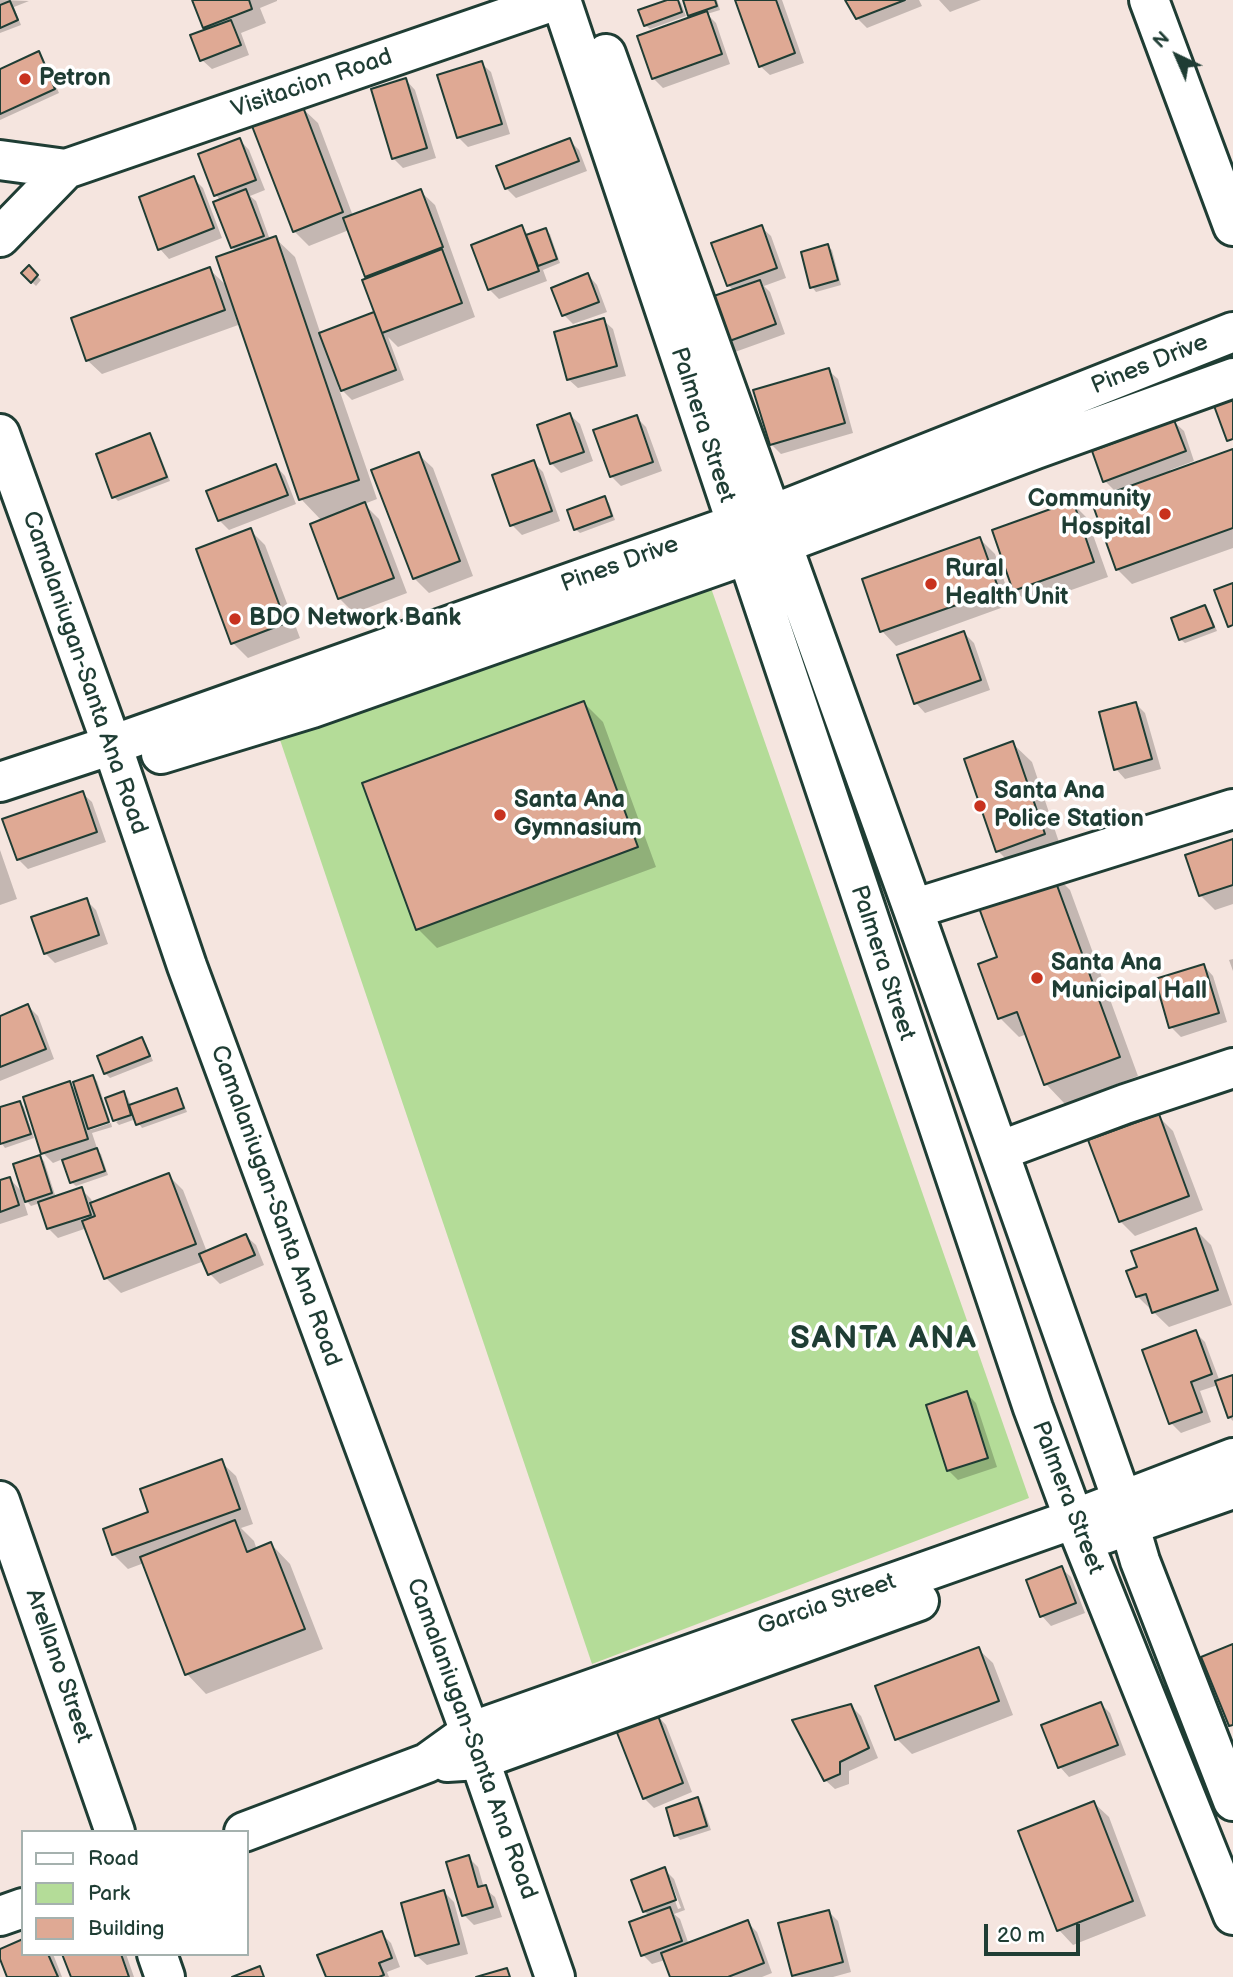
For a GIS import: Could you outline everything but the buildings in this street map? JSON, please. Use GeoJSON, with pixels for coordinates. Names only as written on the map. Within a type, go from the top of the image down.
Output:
{"type":"FeatureCollection","features":[{"type":"Feature","properties":{"kind":"street","name":"Visitacion Road"},"geometry":{"type":"LineString","coordinates":[[0,160],[66,169],[559,0]]}},
{"type":"Feature","properties":{"kind":"street","name":"Palmera Street"},"geometry":{"type":"LineString","coordinates":[[559,0],[759,535],[913,909],[1126,1513],[1144,1573],[1233,1801]]}},
{"type":"Feature","properties":{"kind":"street","name":"Palmera Street"},"geometry":{"type":"LineString","coordinates":[[586,0],[759,535],[911,1048],[1033,1408],[1233,1915]]}},
{"type":"Feature","properties":{"kind":"street"},"geometry":{"type":"LineString","coordinates":[[1149,0],[1233,226]]}},
{"type":"Feature","properties":{"kind":"street","name":"Visitacion Road"},"geometry":{"type":"LineString","coordinates":[[0,237],[66,169]]}},
{"type":"Feature","properties":{"kind":"street","name":"Pines Drive"},"geometry":{"type":"LineString","coordinates":[[0,782],[312,708],[759,535],[1233,332]]}},
{"type":"Feature","properties":{"kind":"street","name":"Pines Drive"},"geometry":{"type":"LineString","coordinates":[[759,535],[1035,449],[1233,378]]}},
{"type":"Feature","properties":{"kind":"street","name":"Camalaniugan-Santa Ana Road"},"geometry":{"type":"LineString","coordinates":[[0,434],[187,966],[475,1746],[555,1977]]}},
{"type":"Feature","properties":{"kind":"street","name":"Pines Drive"},"geometry":{"type":"LineString","coordinates":[[0,808],[115,756]]}},
{"type":"Feature","properties":{"kind":"street"},"geometry":{"type":"LineString","coordinates":[[913,909],[1233,809]]}},
{"type":"Feature","properties":{"kind":"street"},"geometry":{"type":"LineString","coordinates":[[911,1048],[957,1033]]}},
{"type":"Feature","properties":{"kind":"street"},"geometry":{"type":"LineString","coordinates":[[999,1151],[1125,1104],[1233,1068]]}},
{"type":"Feature","properties":{"kind":"street","name":"Garcia Street"},"geometry":{"type":"LineString","coordinates":[[1126,1513],[1233,1458]]}},
{"type":"Feature","properties":{"kind":"street","name":"Garcia Street"},"geometry":{"type":"LineString","coordinates":[[248,1830],[427,1763],[1126,1513],[1233,1489]]}},
{"type":"Feature","properties":{"kind":"street","name":"Arellano Street"},"geometry":{"type":"LineString","coordinates":[[0,1501],[114,1830]]}},
{"type":"Feature","properties":{"kind":"street"},"geometry":{"type":"LineString","coordinates":[[0,1916],[21,1909]]}},
{"type":"Feature","properties":{"kind":"street"},"geometry":{"type":"LineString","coordinates":[[158,1956],[165,1977]]}},
{"type":"Feature","properties":{"kind":"green space"},"geometry":{"type":"Polygon","coordinates":[[[711,588],[1029,1498],[592,1664],[277,731],[711,588]]]}},
{"type":"Feature","properties":{"kind":"place","name":"Petron"},"geometry":{"type":"Point","coordinates":[25,79]}},
{"type":"Feature","properties":{"kind":"place","name":"Community Hospital"},"geometry":{"type":"Point","coordinates":[1165,514]}},
{"type":"Feature","properties":{"kind":"place","name":"Rural Health Unit"},"geometry":{"type":"Point","coordinates":[931,584]}},
{"type":"Feature","properties":{"kind":"place","name":"BDO Network Bank"},"geometry":{"type":"Point","coordinates":[235,619]}},
{"type":"Feature","properties":{"kind":"place","name":"Santa Ana Police Station"},"geometry":{"type":"Point","coordinates":[980,806]}},
{"type":"Feature","properties":{"kind":"place","name":"Santa Ana Gymnasium"},"geometry":{"type":"Point","coordinates":[500,815]}},
{"type":"Feature","properties":{"kind":"place","name":"Santa Ana Municipal Hall"},"geometry":{"type":"Point","coordinates":[1037,978]}},
{"type":"Feature","properties":{"kind":"district","name":"SANTA ANA"},"geometry":{"type":"Point","coordinates":[884,1340]}}]}
